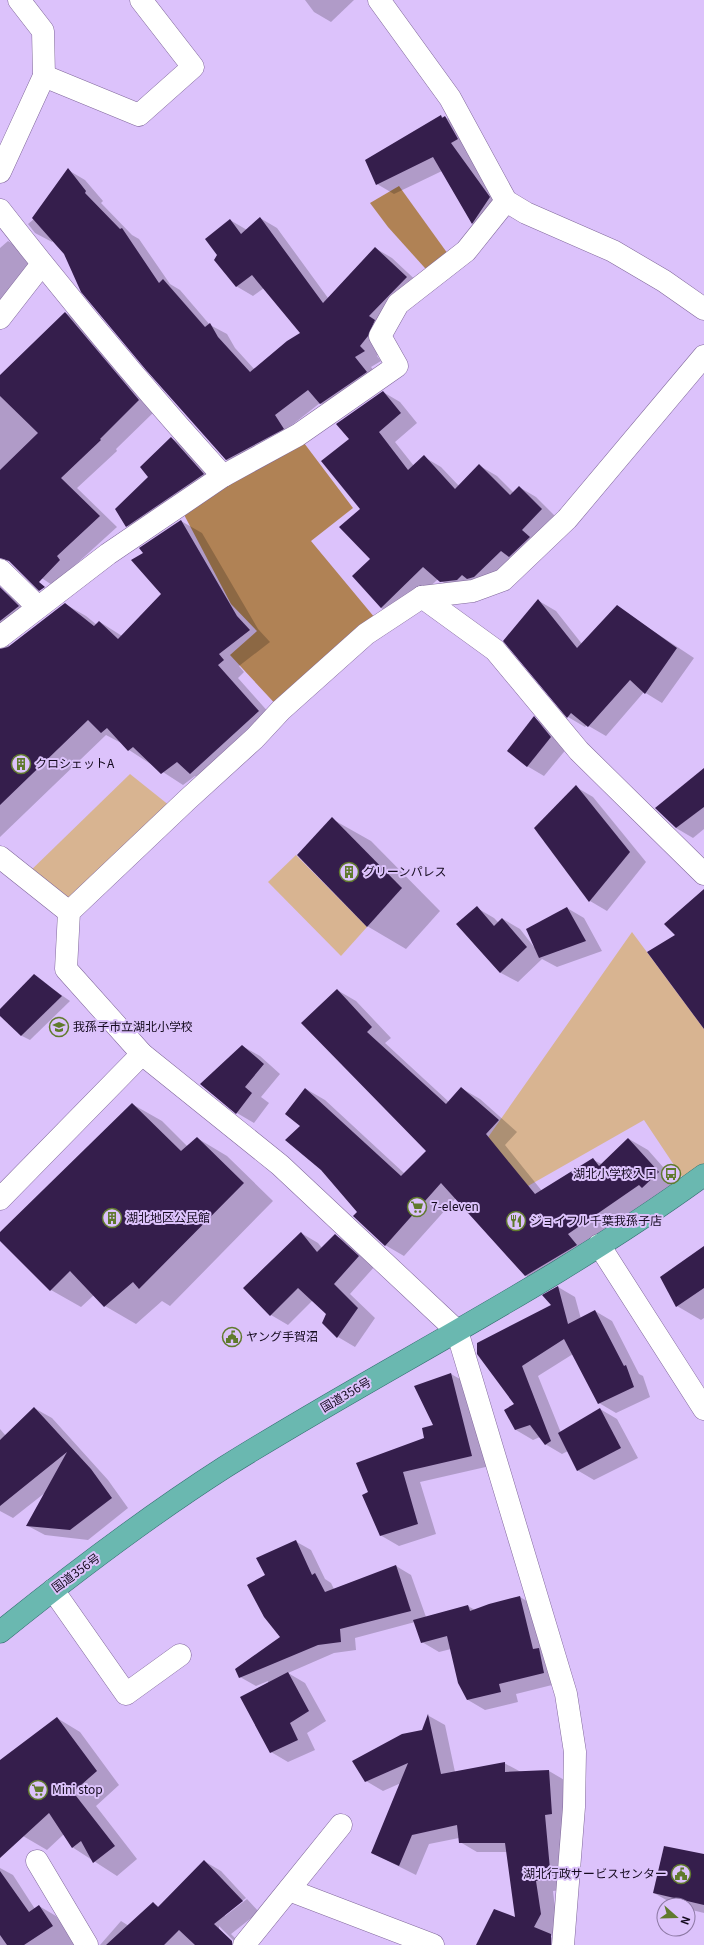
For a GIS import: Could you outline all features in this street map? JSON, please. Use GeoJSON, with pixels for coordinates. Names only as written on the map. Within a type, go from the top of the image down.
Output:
{"type":"FeatureCollection","features":[{"type":"Feature","properties":{"kind":"highway","name":"国道356号"},"geometry":{"type":"LineString","coordinates":[[0,1632],[53,1590],[150,1519],[224,1468],[457,1331],[672,1198],[704,1175]]}},
{"type":"Feature","properties":{"kind":"street"},"geometry":{"type":"LineString","coordinates":[[0,172],[44,76],[43,31],[19,0]]}},
{"type":"Feature","properties":{"kind":"street"},"geometry":{"type":"LineString","coordinates":[[44,76],[139,115],[193,66],[141,0]]}},
{"type":"Feature","properties":{"kind":"street"},"geometry":{"type":"LineString","coordinates":[[379,0],[450,98],[506,201],[526,214],[613,251],[664,281],[704,309]]}},
{"type":"Feature","properties":{"kind":"street"},"geometry":{"type":"LineString","coordinates":[[0,637],[108,554],[223,476],[298,435],[397,366],[380,336],[398,304],[466,251],[506,201]]}},
{"type":"Feature","properties":{"kind":"street"},"geometry":{"type":"LineString","coordinates":[[0,210],[42,264],[157,403],[223,476]]}},
{"type":"Feature","properties":{"kind":"street"},"geometry":{"type":"LineString","coordinates":[[0,318],[42,264]]}},
{"type":"Feature","properties":{"kind":"street"},"geometry":{"type":"LineString","coordinates":[[563,1945],[574,1808],[575,1752],[566,1694],[457,1331],[280,1165],[142,1054],[66,968],[69,912],[255,738],[281,710],[360,639],[422,598],[473,591],[503,580],[567,519],[704,356]]}},
{"type":"Feature","properties":{"kind":"street"},"geometry":{"type":"LineString","coordinates":[[0,570],[38,607]]}},
{"type":"Feature","properties":{"kind":"street"},"geometry":{"type":"LineString","coordinates":[[422,598],[495,650],[579,751],[704,874]]}},
{"type":"Feature","properties":{"kind":"street"},"geometry":{"type":"LineString","coordinates":[[0,858],[69,912]]}},
{"type":"Feature","properties":{"kind":"street"},"geometry":{"type":"LineString","coordinates":[[0,1199],[142,1054]]}},
{"type":"Feature","properties":{"kind":"street"},"geometry":{"type":"LineString","coordinates":[[598,1244],[704,1409]]}},
{"type":"Feature","properties":{"kind":"street"},"geometry":{"type":"LineString","coordinates":[[53,1590],[126,1694],[180,1655]]}},
{"type":"Feature","properties":{"kind":"street"},"geometry":{"type":"LineString","coordinates":[[244,1945],[341,1825]]}},
{"type":"Feature","properties":{"kind":"street"},"geometry":{"type":"LineString","coordinates":[[37,1861],[87,1945]]}},
{"type":"Feature","properties":{"kind":"street"},"geometry":{"type":"LineString","coordinates":[[289,1890],[432,1945]]}},
{"type":"Feature","properties":{"kind":"shaded area"},"geometry":{"type":"Polygon","coordinates":[[[399,186],[453,261],[433,277],[388,227],[370,203],[399,186]]]}},
{"type":"Feature","properties":{"kind":"shaded area"},"geometry":{"type":"Polygon","coordinates":[[[298,435],[353,508],[311,541],[380,624],[281,710],[230,655],[257,631],[231,604],[180,507],[298,435]]]}},
{"type":"Feature","properties":{"kind":"shaded area"},"geometry":{"type":"Polygon","coordinates":[[[130,774],[175,810],[69,912],[24,877],[130,774]]]}},
{"type":"Feature","properties":{"kind":"shaded area"},"geometry":{"type":"Polygon","coordinates":[[[296,855],[367,927],[341,956],[268,882],[296,855]]]}},
{"type":"Feature","properties":{"kind":"shaded area"},"geometry":{"type":"Polygon","coordinates":[[[632,932],[704,1029],[704,1175],[688,1186],[644,1120],[528,1186],[484,1143],[632,932]]]}},
{"type":"Feature","properties":{"kind":"building"},"geometry":{"type":"Polygon","coordinates":[[[441,115],[442,118],[445,116],[458,139],[451,143],[490,197],[472,224],[433,157],[376,185],[365,160],[441,115]]]}},
{"type":"Feature","properties":{"kind":"building"},"geometry":{"type":"Polygon","coordinates":[[[68,168],[86,191],[85,193],[120,229],[122,228],[159,283],[163,279],[205,327],[210,323],[218,337],[250,372],[287,341],[300,333],[252,275],[236,287],[214,260],[217,255],[205,239],[230,219],[241,234],[260,217],[323,303],[375,247],[407,277],[369,316],[375,320],[368,336],[360,346],[365,351],[355,357],[367,372],[320,404],[308,390],[275,415],[284,429],[226,460],[146,370],[81,292],[64,254],[32,218],[68,168]]]}},
{"type":"Feature","properties":{"kind":"building"},"geometry":{"type":"Polygon","coordinates":[[[65,312],[139,400],[100,439],[101,440],[61,478],[100,516],[57,556],[60,560],[39,582],[45,587],[39,591],[9,561],[0,558],[0,470],[38,433],[0,396],[0,375],[65,312]]]}},
{"type":"Feature","properties":{"kind":"building"},"geometry":{"type":"Polygon","coordinates":[[[383,391],[401,413],[379,432],[408,470],[424,455],[455,489],[479,464],[510,495],[519,486],[542,509],[522,530],[530,537],[509,557],[501,551],[474,577],[467,579],[462,575],[457,580],[440,582],[423,567],[381,608],[352,576],[370,559],[339,527],[360,509],[321,461],[349,439],[336,424],[383,391]]]}},
{"type":"Feature","properties":{"kind":"building"},"geometry":{"type":"Polygon","coordinates":[[[171,437],[204,474],[126,527],[115,509],[148,477],[140,467],[171,437]]]}},
{"type":"Feature","properties":{"kind":"building"},"geometry":{"type":"Polygon","coordinates":[[[181,520],[237,616],[250,630],[219,654],[224,660],[218,665],[259,711],[190,774],[177,762],[161,774],[133,747],[128,751],[107,728],[101,733],[88,720],[0,805],[0,649],[8,647],[65,603],[94,626],[99,621],[118,639],[161,594],[131,560],[143,553],[139,548],[181,520]]]}},
{"type":"Feature","properties":{"kind":"building"},"geometry":{"type":"Polygon","coordinates":[[[0,587],[19,606],[0,621],[0,587]]]}},
{"type":"Feature","properties":{"kind":"building"},"geometry":{"type":"Polygon","coordinates":[[[538,599],[577,648],[617,605],[677,648],[645,694],[630,680],[588,727],[571,713],[567,718],[503,641],[538,599]]]}},
{"type":"Feature","properties":{"kind":"building"},"geometry":{"type":"Polygon","coordinates":[[[534,716],[551,737],[527,767],[507,751],[534,716]]]}},
{"type":"Feature","properties":{"kind":"building"},"geometry":{"type":"Polygon","coordinates":[[[704,768],[704,807],[676,828],[655,808],[704,768]]]}},
{"type":"Feature","properties":{"kind":"building"},"geometry":{"type":"Polygon","coordinates":[[[576,785],[630,852],[589,902],[534,828],[576,785]]]}},
{"type":"Feature","properties":{"kind":"building","name":"グリーンパレス"},"geometry":{"type":"Polygon","coordinates":[[[332,817],[402,888],[367,927],[297,855],[332,817]]]}},
{"type":"Feature","properties":{"kind":"building"},"geometry":{"type":"Polygon","coordinates":[[[704,889],[704,1029],[647,952],[675,935],[664,924],[704,889]]]}},
{"type":"Feature","properties":{"kind":"building"},"geometry":{"type":"Polygon","coordinates":[[[477,906],[494,926],[502,918],[527,947],[500,973],[456,924],[477,906]]]}},
{"type":"Feature","properties":{"kind":"building"},"geometry":{"type":"Polygon","coordinates":[[[567,907],[586,941],[539,958],[526,929],[567,907]]]}},
{"type":"Feature","properties":{"kind":"building"},"geometry":{"type":"Polygon","coordinates":[[[34,974],[62,996],[21,1036],[0,1016],[0,1009],[34,974]]]}},
{"type":"Feature","properties":{"kind":"building"},"geometry":{"type":"Polygon","coordinates":[[[337,989],[372,1027],[367,1032],[446,1104],[461,1087],[499,1120],[486,1134],[535,1194],[593,1158],[599,1166],[628,1138],[659,1172],[642,1188],[639,1185],[568,1234],[577,1245],[525,1276],[441,1183],[385,1246],[353,1216],[357,1212],[321,1170],[285,1140],[300,1126],[285,1114],[305,1088],[401,1176],[426,1151],[301,1023],[337,989]]]}},
{"type":"Feature","properties":{"kind":"building"},"geometry":{"type":"Polygon","coordinates":[[[242,1045],[264,1064],[245,1087],[252,1093],[236,1114],[200,1084],[242,1045]]]}},
{"type":"Feature","properties":{"kind":"building","name":"湖北地区公民館"},"geometry":{"type":"Polygon","coordinates":[[[132,1103],[181,1151],[197,1137],[244,1183],[139,1289],[133,1282],[104,1307],[70,1271],[50,1291],[0,1241],[0,1232],[132,1103]]]}},
{"type":"Feature","properties":{"kind":"building"},"geometry":{"type":"Polygon","coordinates":[[[301,1232],[317,1252],[335,1234],[359,1256],[334,1284],[358,1308],[337,1338],[322,1323],[326,1314],[298,1288],[270,1316],[243,1288],[301,1232]]]}},
{"type":"Feature","properties":{"kind":"building"},"geometry":{"type":"Polygon","coordinates":[[[704,1246],[704,1288],[676,1307],[660,1277],[704,1246]]]}},
{"type":"Feature","properties":{"kind":"building"},"geometry":{"type":"Polygon","coordinates":[[[558,1286],[568,1324],[595,1310],[624,1366],[626,1365],[634,1387],[598,1404],[564,1339],[522,1366],[551,1441],[545,1445],[530,1425],[515,1430],[504,1410],[514,1404],[477,1354],[477,1343],[551,1305],[542,1295],[558,1286]]]}},
{"type":"Feature","properties":{"kind":"building"},"geometry":{"type":"Polygon","coordinates":[[[451,1373],[472,1456],[403,1472],[418,1524],[380,1536],[362,1495],[368,1492],[356,1463],[424,1438],[422,1428],[433,1425],[414,1386],[451,1373]]]}},
{"type":"Feature","properties":{"kind":"building"},"geometry":{"type":"Polygon","coordinates":[[[34,1407],[91,1469],[112,1498],[70,1530],[26,1526],[67,1452],[0,1506],[0,1440],[34,1407]]]}},
{"type":"Feature","properties":{"kind":"building"},"geometry":{"type":"Polygon","coordinates":[[[600,1408],[621,1448],[577,1471],[558,1433],[600,1408]]]}},
{"type":"Feature","properties":{"kind":"building"},"geometry":{"type":"Polygon","coordinates":[[[296,1540],[312,1575],[315,1573],[325,1592],[396,1565],[411,1611],[340,1629],[341,1642],[318,1645],[239,1678],[235,1669],[280,1637],[264,1617],[247,1585],[265,1575],[256,1558],[296,1540]]]}},
{"type":"Feature","properties":{"kind":"building"},"geometry":{"type":"Polygon","coordinates":[[[520,1596],[533,1649],[539,1648],[544,1673],[499,1684],[501,1692],[467,1700],[458,1683],[447,1636],[421,1643],[413,1620],[468,1605],[470,1611],[489,1604],[520,1596]]]}},
{"type":"Feature","properties":{"kind":"building"},"geometry":{"type":"Polygon","coordinates":[[[288,1672],[309,1711],[290,1723],[298,1740],[270,1753],[240,1697],[288,1672]]]}},
{"type":"Feature","properties":{"kind":"building"},"geometry":{"type":"Polygon","coordinates":[[[428,1714],[441,1774],[505,1762],[505,1772],[549,1770],[552,1814],[545,1815],[551,1880],[536,1881],[541,1914],[534,1927],[551,1934],[551,1945],[476,1945],[494,1909],[515,1917],[505,1843],[459,1843],[457,1825],[412,1835],[399,1866],[371,1853],[408,1763],[365,1782],[352,1761],[402,1734],[422,1730],[428,1714]]]}},
{"type":"Feature","properties":{"kind":"building","name":"Mini stop"},"geometry":{"type":"Polygon","coordinates":[[[57,1717],[97,1771],[73,1792],[115,1846],[93,1863],[81,1841],[72,1848],[49,1813],[0,1858],[0,1760],[57,1717]]]}},
{"type":"Feature","properties":{"kind":"building","name":"湖北行政サービスセンター"},"geometry":{"type":"Polygon","coordinates":[[[664,1846],[704,1854],[704,1905],[696,1903],[696,1897],[670,1897],[653,1893],[664,1846]]]}},
{"type":"Feature","properties":{"kind":"building"},"geometry":{"type":"Polygon","coordinates":[[[204,1860],[243,1901],[214,1924],[232,1941],[232,1945],[195,1945],[179,1930],[164,1945],[106,1945],[153,1902],[158,1907],[204,1860]]]}},
{"type":"Feature","properties":{"kind":"building"},"geometry":{"type":"Polygon","coordinates":[[[0,1871],[29,1912],[39,1905],[53,1926],[24,1945],[7,1945],[0,1935],[0,1871]]]}},
{"type":"Feature","properties":{"kind":"place","name":"クロシェットA"},"geometry":{"type":"Point","coordinates":[21,764]}},
{"type":"Feature","properties":{"kind":"place","name":"グリーンパレス"},"geometry":{"type":"Point","coordinates":[349,872]}},
{"type":"Feature","properties":{"kind":"place","name":"我孫子市立湖北小学校"},"geometry":{"type":"Point","coordinates":[59,1027]}},
{"type":"Feature","properties":{"kind":"place","name":"湖北小学校入口"},"geometry":{"type":"Point","coordinates":[671,1174]}},
{"type":"Feature","properties":{"kind":"place","name":"7-eleven"},"geometry":{"type":"Point","coordinates":[417,1207]}},
{"type":"Feature","properties":{"kind":"place","name":"湖北地区公民館"},"geometry":{"type":"Point","coordinates":[112,1218]}},
{"type":"Feature","properties":{"kind":"place","name":"ジョイフル千葉我孫子店"},"geometry":{"type":"Point","coordinates":[516,1221]}},
{"type":"Feature","properties":{"kind":"place","name":"ヤング手賀沼"},"geometry":{"type":"Point","coordinates":[232,1337]}},
{"type":"Feature","properties":{"kind":"place","name":"Mini stop"},"geometry":{"type":"Point","coordinates":[38,1790]}},
{"type":"Feature","properties":{"kind":"place","name":"湖北行政サービスセンター"},"geometry":{"type":"Point","coordinates":[681,1874]}}]}
